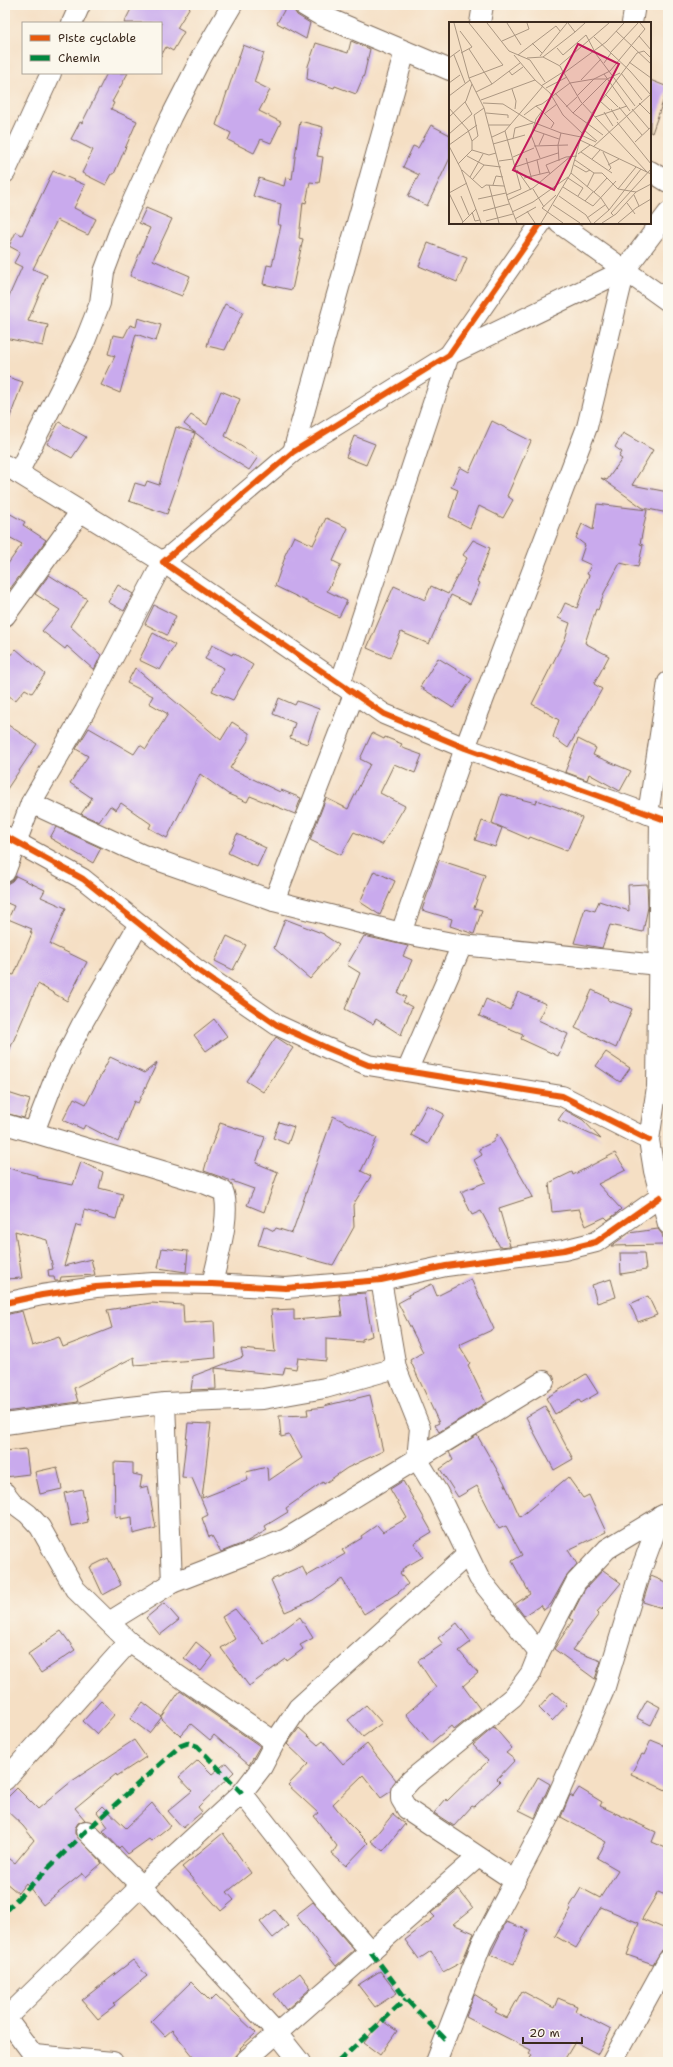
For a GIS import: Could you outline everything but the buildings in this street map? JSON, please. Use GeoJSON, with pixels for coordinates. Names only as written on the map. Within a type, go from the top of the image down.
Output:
{"type":"FeatureCollection","features":[{"type":"Feature","properties":{"kind":"street"},"geometry":{"type":"LineString","coordinates":[[72,22],[80,5]]}},
{"type":"Feature","properties":{"kind":"street"},"geometry":{"type":"LineString","coordinates":[[232,5],[202,56],[171,117],[121,227],[104,272],[100,303],[88,334],[12,469],[163,562],[384,714],[465,748],[659,818]]}},
{"type":"Feature","properties":{"kind":"street"},"geometry":{"type":"LineString","coordinates":[[480,22],[483,5]]}},
{"type":"Feature","properties":{"kind":"street"},"geometry":{"type":"LineString","coordinates":[[632,22],[635,5]]}},
{"type":"Feature","properties":{"kind":"street"},"geometry":{"type":"LineString","coordinates":[[314,8],[405,51],[449,70]]}},
{"type":"Feature","properties":{"kind":"street"},"geometry":{"type":"LineString","coordinates":[[293,452],[405,51]]}},
{"type":"Feature","properties":{"kind":"street"},"geometry":{"type":"LineString","coordinates":[[5,173],[51,74]]}},
{"type":"Feature","properties":{"kind":"street"},"geometry":{"type":"LineString","coordinates":[[651,172],[668,182]]}},
{"type":"Feature","properties":{"kind":"street"},"geometry":{"type":"LineString","coordinates":[[401,933],[465,748],[587,427],[625,270],[668,213]]}},
{"type":"Feature","properties":{"kind":"street"},"geometry":{"type":"LineString","coordinates":[[274,902],[347,689],[449,355],[540,224]]}},
{"type":"Feature","properties":{"kind":"street"},"geometry":{"type":"LineString","coordinates":[[560,224],[668,301]]}},
{"type":"Feature","properties":{"kind":"street"},"geometry":{"type":"LineString","coordinates":[[5,872],[11,839],[85,711],[163,562],[293,452],[449,355],[625,270]]}},
{"type":"Feature","properties":{"kind":"street"},"geometry":{"type":"LineString","coordinates":[[5,616],[81,511]]}},
{"type":"Feature","properties":{"kind":"street"},"geometry":{"type":"LineString","coordinates":[[668,682],[659,818],[663,965],[663,1088],[649,1140],[661,1171],[660,1197],[668,1224]]}},
{"type":"Feature","properties":{"kind":"street"},"geometry":{"type":"LineString","coordinates":[[32,803],[143,855],[274,902],[401,933],[462,945],[663,965]]}},
{"type":"Feature","properties":{"kind":"street"},"geometry":{"type":"LineString","coordinates":[[11,839],[83,879],[196,969],[277,1025],[368,1065],[562,1096],[649,1140]]}},
{"type":"Feature","properties":{"kind":"street"},"geometry":{"type":"LineString","coordinates":[[34,1132],[56,1075],[79,1028],[111,970],[139,924]]}},
{"type":"Feature","properties":{"kind":"street"},"geometry":{"type":"LineString","coordinates":[[407,1072],[462,945]]}},
{"type":"Feature","properties":{"kind":"street"},"geometry":{"type":"LineString","coordinates":[[5,1124],[206,1184],[223,1191],[226,1199],[227,1213],[212,1284]]}},
{"type":"Feature","properties":{"kind":"street"},"geometry":{"type":"LineString","coordinates":[[5,1303],[42,1295],[96,1287],[153,1283],[212,1284],[286,1288],[381,1280],[446,1266],[564,1250],[596,1242],[660,1197]]}},
{"type":"Feature","properties":{"kind":"street"},"geometry":{"type":"LineString","coordinates":[[381,1280],[396,1368],[420,1428],[417,1460],[438,1493],[479,1578],[539,1653]]}},
{"type":"Feature","properties":{"kind":"street"},"geometry":{"type":"LineString","coordinates":[[5,1424],[165,1404],[263,1399],[325,1388],[396,1368]]}},
{"type":"Feature","properties":{"kind":"street"},"geometry":{"type":"LineString","coordinates":[[109,1622],[172,1583],[286,1539],[544,1381]]}},
{"type":"Feature","properties":{"kind":"street"},"geometry":{"type":"LineString","coordinates":[[165,1404],[172,1583]]}},
{"type":"Feature","properties":{"kind":"street"},"geometry":{"type":"LineString","coordinates":[[5,1493],[12,1502],[28,1514],[40,1527],[76,1589],[129,1642],[275,1742]]}},
{"type":"Feature","properties":{"kind":"street"},"geometry":{"type":"LineString","coordinates":[[515,1881],[407,1809],[401,1799],[401,1791],[411,1780],[513,1696],[531,1673],[539,1653],[576,1582],[607,1549],[664,1514]]}},
{"type":"Feature","properties":{"kind":"street"},"geometry":{"type":"LineString","coordinates":[[436,2062],[482,1943],[547,1820],[604,1690],[638,1578],[664,1514]]}},
{"type":"Feature","properties":{"kind":"street"},"geometry":{"type":"LineString","coordinates":[[113,2062],[36,2058],[5,2018],[141,1886],[242,1793],[262,1767],[275,1742],[298,1708],[467,1555]]}},
{"type":"Feature","properties":{"kind":"street"},"geometry":{"type":"LineString","coordinates":[[5,1780],[129,1642]]}},
{"type":"Feature","properties":{"kind":"street"},"geometry":{"type":"LineString","coordinates":[[242,1793],[325,1899],[371,1952]]}},
{"type":"Feature","properties":{"kind":"street"},"geometry":{"type":"LineString","coordinates":[[86,1831],[141,1886],[276,2032],[300,2062]]}},
{"type":"Feature","properties":{"kind":"street"},"geometry":{"type":"LineString","coordinates":[[244,2062],[276,2032],[371,1952],[478,1857]]}},
{"type":"Feature","properties":{"kind":"street"},"geometry":{"type":"LineString","coordinates":[[612,2062],[668,1960]]}},
{"type":"Feature","properties":{"kind":"marked path"},"geometry":{"type":"LineString","coordinates":[[5,1911],[86,1831],[180,1746],[188,1743],[197,1746],[242,1793]]}},
{"type":"Feature","properties":{"kind":"marked path"},"geometry":{"type":"LineString","coordinates":[[371,1952],[406,1999],[445,2039]]}},
{"type":"Feature","properties":{"kind":"marked path"},"geometry":{"type":"LineString","coordinates":[[338,2062],[406,1999]]}},
{"type":"Feature","properties":{"kind":"cycle path"},"geometry":{"type":"LineString","coordinates":[[540,224],[449,355],[293,452],[163,562],[384,714],[465,748],[668,821]]}},
{"type":"Feature","properties":{"kind":"cycle path"},"geometry":{"type":"LineString","coordinates":[[5,836],[83,879],[196,969],[277,1025],[368,1065],[562,1096],[649,1140]]}},
{"type":"Feature","properties":{"kind":"cycle path"},"geometry":{"type":"LineString","coordinates":[[5,1303],[42,1295],[96,1287],[153,1283],[212,1284],[286,1288],[381,1280],[446,1266],[564,1250],[596,1242],[660,1197]]}}]}
